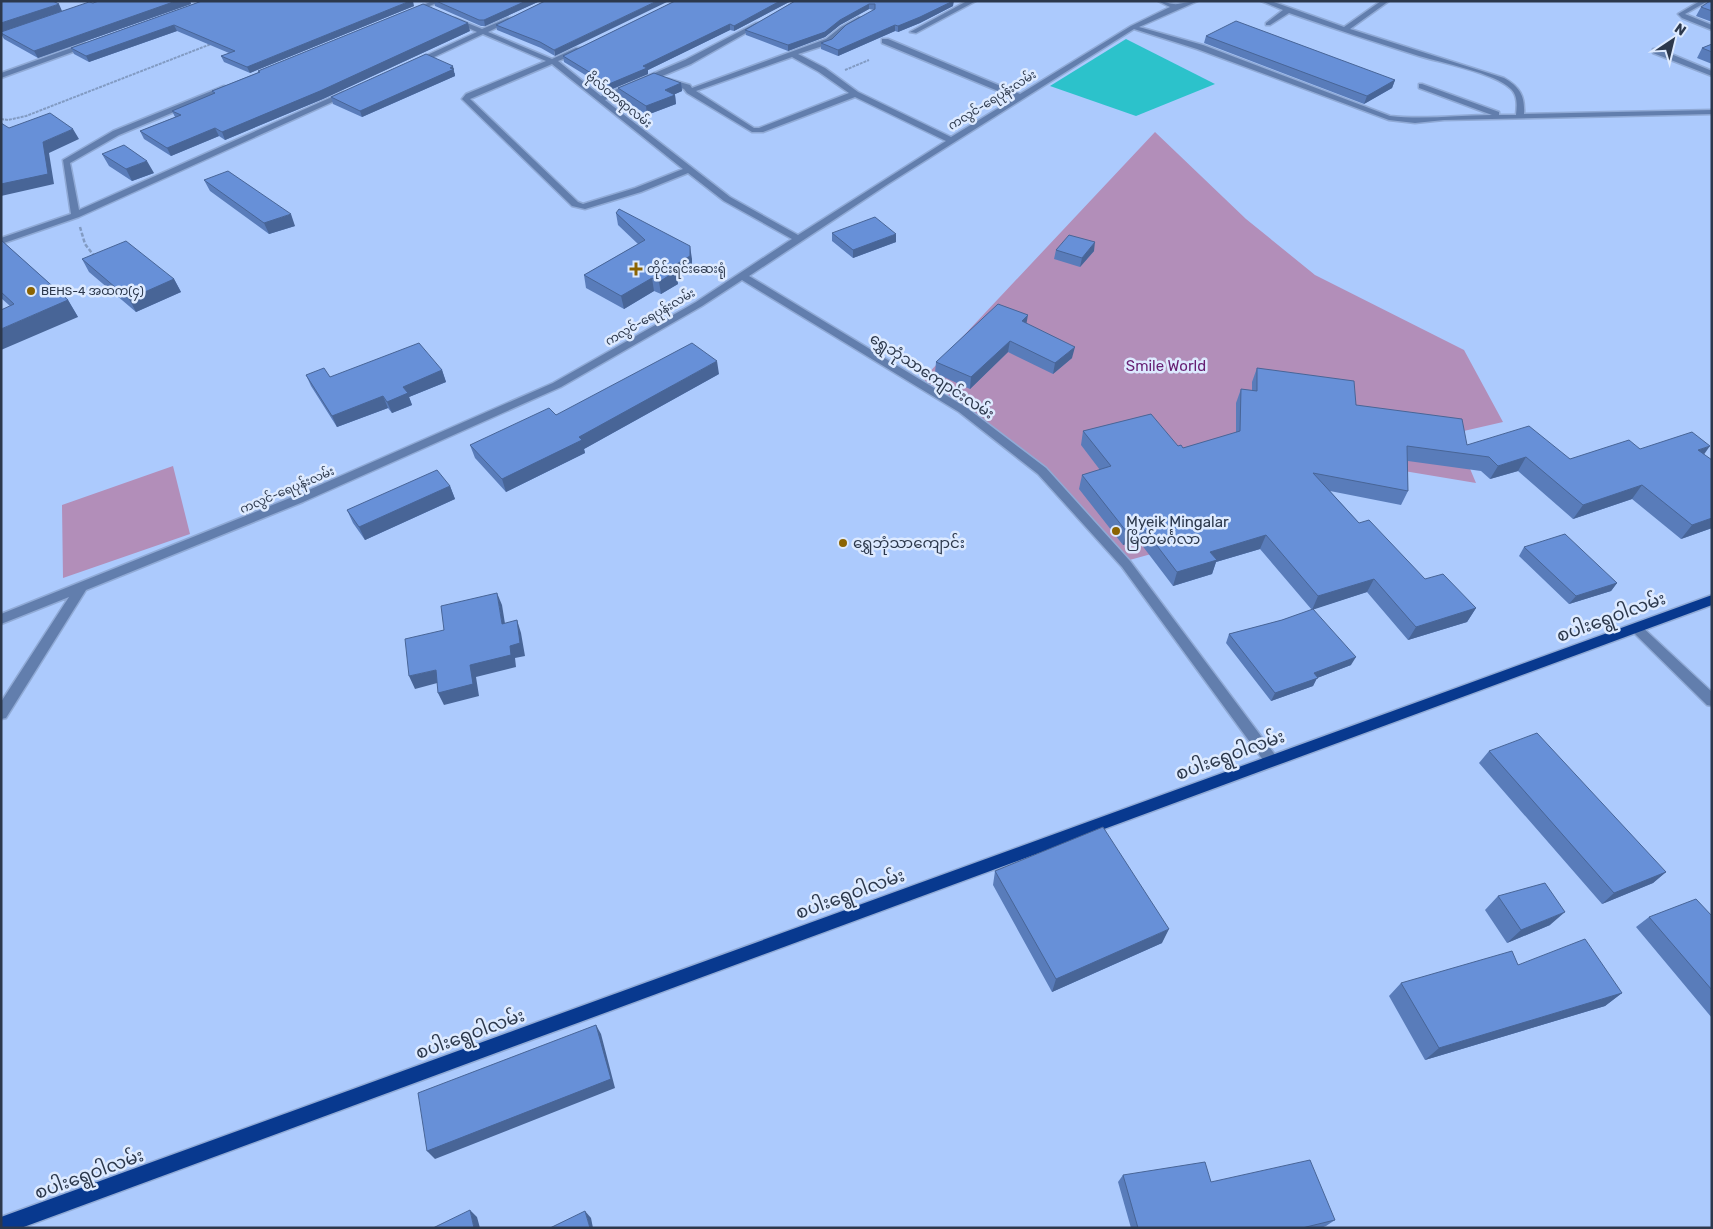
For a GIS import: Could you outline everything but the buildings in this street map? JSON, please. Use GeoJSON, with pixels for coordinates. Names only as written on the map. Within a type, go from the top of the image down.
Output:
{"type":"FeatureCollection","features":[{"type":"Feature","properties":{"kind":"main road","name":"စပါးရွေဝါလမ်း"},"geometry":{"type":"LineString","coordinates":[[1,1226],[1712,600]]}},
{"type":"Feature","properties":{"kind":"street"},"geometry":{"type":"LineString","coordinates":[[412,1],[433,10]]}},
{"type":"Feature","properties":{"kind":"street"},"geometry":{"type":"LineString","coordinates":[[407,14],[438,1]]}},
{"type":"Feature","properties":{"kind":"street"},"geometry":{"type":"LineString","coordinates":[[914,32],[973,1]]}},
{"type":"Feature","properties":{"kind":"street"},"geometry":{"type":"LineString","coordinates":[[1161,1],[1176,7]]}},
{"type":"Feature","properties":{"kind":"street","name":"ကလွင်-ရေပုန်းလမ်း"},"geometry":{"type":"LineString","coordinates":[[1,619],[299,500],[557,385],[699,304],[952,140],[1133,27],[1176,7],[1195,1]]}},
{"type":"Feature","properties":{"kind":"street"},"geometry":{"type":"LineString","coordinates":[[1264,1],[1345,30],[1509,83],[1516,90],[1521,101],[1520,117]]}},
{"type":"Feature","properties":{"kind":"street"},"geometry":{"type":"LineString","coordinates":[[1345,30],[1386,1]]}},
{"type":"Feature","properties":{"kind":"street"},"geometry":{"type":"LineString","coordinates":[[1705,1],[1681,14],[1712,28]]}},
{"type":"Feature","properties":{"kind":"street"},"geometry":{"type":"LineString","coordinates":[[955,4],[964,6]]}},
{"type":"Feature","properties":{"kind":"street"},"geometry":{"type":"LineString","coordinates":[[1268,24],[1288,10]]}},
{"type":"Feature","properties":{"kind":"street","name":"ဗိုလ်တာရာလမ်း"},"geometry":{"type":"LineString","coordinates":[[442,14],[554,62],[727,199],[798,239]]}},
{"type":"Feature","properties":{"kind":"street"},"geometry":{"type":"LineString","coordinates":[[410,65],[517,16]]}},
{"type":"Feature","properties":{"kind":"street"},"geometry":{"type":"LineString","coordinates":[[690,91],[829,41],[843,28],[864,16]]}},
{"type":"Feature","properties":{"kind":"street"},"geometry":{"type":"LineString","coordinates":[[601,100],[688,62],[766,20]]}},
{"type":"Feature","properties":{"kind":"street"},"geometry":{"type":"LineString","coordinates":[[1133,27],[1200,47],[1389,118],[1415,122],[1444,118],[1503,116],[1712,112]]}},
{"type":"Feature","properties":{"kind":"street"},"geometry":{"type":"LineString","coordinates":[[885,41],[1020,97]]}},
{"type":"Feature","properties":{"kind":"street"},"geometry":{"type":"LineString","coordinates":[[1,76],[93,44]]}},
{"type":"Feature","properties":{"kind":"street"},"geometry":{"type":"LineString","coordinates":[[588,46],[466,99],[575,204],[582,207],[638,190],[689,170]]}},
{"type":"Feature","properties":{"kind":"street"},"geometry":{"type":"LineString","coordinates":[[1656,51],[1712,74]]}},
{"type":"Feature","properties":{"kind":"street"},"geometry":{"type":"LineString","coordinates":[[792,54],[822,70],[855,94],[952,140]]}},
{"type":"Feature","properties":{"kind":"street"},"geometry":{"type":"LineString","coordinates":[[655,76],[687,87],[690,91],[752,130],[760,130],[855,94]]}},
{"type":"Feature","properties":{"kind":"street"},"geometry":{"type":"LineString","coordinates":[[76,215],[66,162],[116,133],[234,85]]}},
{"type":"Feature","properties":{"kind":"street"},"geometry":{"type":"LineString","coordinates":[[1422,86],[1503,116]]}},
{"type":"Feature","properties":{"kind":"street"},"geometry":{"type":"LineString","coordinates":[[1,241],[76,215],[356,90]]}},
{"type":"Feature","properties":{"kind":"street","name":"ရွှေဘုံသာကျောင်းလမ်း"},"geometry":{"type":"LineString","coordinates":[[743,276],[963,410],[1042,471],[1126,564],[1271,760]]}},
{"type":"Feature","properties":{"kind":"street"},"geometry":{"type":"LineString","coordinates":[[1,714],[82,586]]}},
{"type":"Feature","properties":{"kind":"street"},"geometry":{"type":"LineString","coordinates":[[1636,628],[1712,701]]}},
{"type":"Feature","properties":{"kind":"path"},"geometry":{"type":"LineString","coordinates":[[1,119],[8,120],[26,116],[212,43]]}},
{"type":"Feature","properties":{"kind":"path"},"geometry":{"type":"LineString","coordinates":[[828,76],[869,60]]}},
{"type":"Feature","properties":{"kind":"path"},"geometry":{"type":"LineString","coordinates":[[76,215],[85,244],[99,261]]}},
{"type":"Feature","properties":{"kind":"green space","name":"Smile World"},"geometry":{"type":"Polygon","coordinates":[[[1155,132],[1246,219],[1315,275],[1464,350],[1503,422],[1455,433],[1476,483],[1308,455],[1335,503],[1126,561],[1024,454],[923,379],[1155,132]]]}},
{"type":"Feature","properties":{"kind":"green space"},"geometry":{"type":"Polygon","coordinates":[[[173,466],[190,534],[63,578],[62,505],[173,466]]]}},
{"type":"Feature","properties":{"kind":"shaded area"},"geometry":{"type":"Polygon","coordinates":[[[1126,39],[1215,84],[1136,116],[1050,86],[1126,39]]]}},
{"type":"Feature","properties":{"kind":"place","name":"တိုင်းရင်းဆေးရုံ"},"geometry":{"type":"Point","coordinates":[636,269]}},
{"type":"Feature","properties":{"kind":"place","name":"BEHS-4 အထက(၄)"},"geometry":{"type":"Point","coordinates":[31,291]}},
{"type":"Feature","properties":{"kind":"place","name":"Myeik Mingalar မြိတ်မင်္ဂလာ"},"geometry":{"type":"Point","coordinates":[1116,531]}},
{"type":"Feature","properties":{"kind":"place","name":"ရွှေဘုံသာကျောင်း"},"geometry":{"type":"Point","coordinates":[843,543]}}]}
